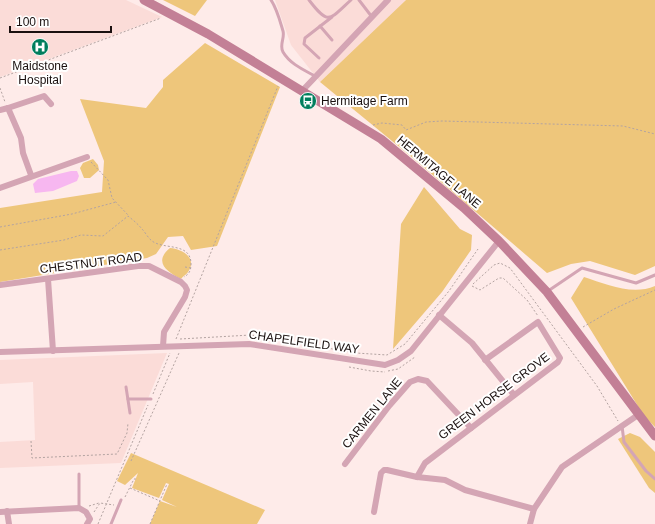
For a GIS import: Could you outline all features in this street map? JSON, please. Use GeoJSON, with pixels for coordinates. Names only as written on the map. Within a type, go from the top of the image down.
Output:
{"type":"FeatureCollection","features":[{"type":"Feature","properties":{"kind":"main road","name":"HERMITAGE LANE"},"geometry":{"type":"LineString","coordinates":[[144,0],[173,14],[367,130],[381,139],[440,188],[500,241],[547,292],[575,332],[655,436]]}},
{"type":"Feature","properties":{"kind":"street"},"geometry":{"type":"LineString","coordinates":[[302,91],[388,0]]}},
{"type":"Feature","properties":{"kind":"street"},"geometry":{"type":"LineString","coordinates":[[0,110],[44,96],[50,104]]}},
{"type":"Feature","properties":{"kind":"street"},"geometry":{"type":"LineString","coordinates":[[8,108],[21,138],[22,153],[31,175]]}},
{"type":"Feature","properties":{"kind":"street"},"geometry":{"type":"LineString","coordinates":[[0,188],[31,175],[87,157]]}},
{"type":"Feature","properties":{"kind":"street","name":"CHAPELFIELD WAY"},"geometry":{"type":"LineString","coordinates":[[0,352],[258,344],[385,365],[398,360],[411,351],[500,241]]}},
{"type":"Feature","properties":{"kind":"street","name":"CHESTNUT ROAD"},"geometry":{"type":"LineString","coordinates":[[0,285],[138,266],[149,266],[181,282]]}},
{"type":"Feature","properties":{"kind":"street"},"geometry":{"type":"LineString","coordinates":[[48,279],[52,351]]}},
{"type":"Feature","properties":{"kind":"street"},"geometry":{"type":"LineString","coordinates":[[163,346],[164,332],[186,293],[185,286],[181,282]]}},
{"type":"Feature","properties":{"kind":"street"},"geometry":{"type":"LineString","coordinates":[[439,315],[472,343],[514,395]]}},
{"type":"Feature","properties":{"kind":"street"},"geometry":{"type":"LineString","coordinates":[[486,360],[538,322]]}},
{"type":"Feature","properties":{"kind":"street","name":"GREEN HORSE GROVE"},"geometry":{"type":"LineString","coordinates":[[418,477],[425,463],[558,362],[560,358],[538,322]]}},
{"type":"Feature","properties":{"kind":"street","name":"CARMEN LANE"},"geometry":{"type":"LineString","coordinates":[[346,464],[389,406],[410,382],[418,379],[427,381],[471,428]]}},
{"type":"Feature","properties":{"kind":"street"},"geometry":{"type":"LineString","coordinates":[[530,524],[534,509],[562,467],[638,415]]}},
{"type":"Feature","properties":{"kind":"street"},"geometry":{"type":"LineString","coordinates":[[374,512],[381,473],[384,470],[418,477],[445,480],[465,490],[534,509]]}},
{"type":"Feature","properties":{"kind":"street"},"geometry":{"type":"LineString","coordinates":[[0,512],[79,508],[86,512],[88,521]]}},
{"type":"Feature","properties":{"kind":"street"},"geometry":{"type":"LineString","coordinates":[[7,511],[9,524]]}},
{"type":"Feature","properties":{"kind":"lane"},"geometry":{"type":"LineString","coordinates":[[271,0],[277,9],[278,21],[284,32],[281,44],[283,52],[295,64],[315,76]]}},
{"type":"Feature","properties":{"kind":"lane"},"geometry":{"type":"LineString","coordinates":[[309,0],[321,15],[327,18],[332,17]]}},
{"type":"Feature","properties":{"kind":"lane"},"geometry":{"type":"LineString","coordinates":[[319,58],[304,44],[305,38],[351,0]]}},
{"type":"Feature","properties":{"kind":"lane"},"geometry":{"type":"LineString","coordinates":[[359,0],[372,17]]}},
{"type":"Feature","properties":{"kind":"lane"},"geometry":{"type":"LineString","coordinates":[[320,26],[332,40]]}},
{"type":"Feature","properties":{"kind":"lane"},"geometry":{"type":"LineString","coordinates":[[547,292],[582,268],[636,283],[655,275]]}},
{"type":"Feature","properties":{"kind":"lane"},"geometry":{"type":"LineString","coordinates":[[126,387],[130,413]]}},
{"type":"Feature","properties":{"kind":"lane"},"geometry":{"type":"LineString","coordinates":[[128,399],[151,399]]}},
{"type":"Feature","properties":{"kind":"lane"},"geometry":{"type":"LineString","coordinates":[[622,426],[624,442],[646,471],[655,479]]}},
{"type":"Feature","properties":{"kind":"lane"},"geometry":{"type":"LineString","coordinates":[[79,474],[79,508]]}},
{"type":"Feature","properties":{"kind":"lane"},"geometry":{"type":"LineString","coordinates":[[111,524],[121,500]]}},
{"type":"Feature","properties":{"kind":"path"},"geometry":{"type":"LineString","coordinates":[[0,78],[173,14]]}},
{"type":"Feature","properties":{"kind":"path"},"geometry":{"type":"LineString","coordinates":[[0,88],[8,108]]}},
{"type":"Feature","properties":{"kind":"path"},"geometry":{"type":"LineString","coordinates":[[367,130],[371,126],[382,123],[402,125],[406,130],[426,122],[442,121],[623,126],[655,134]]}},
{"type":"Feature","properties":{"kind":"path"},"geometry":{"type":"LineString","coordinates":[[87,157],[108,180],[112,198],[140,227],[152,242],[185,251],[190,258],[191,268],[189,273],[182,278],[181,282]]}},
{"type":"Feature","properties":{"kind":"path"},"geometry":{"type":"LineString","coordinates":[[0,227],[72,214],[116,202]]}},
{"type":"Feature","properties":{"kind":"path"},"geometry":{"type":"LineString","coordinates":[[0,250],[64,240],[81,235],[103,236],[128,216]]}},
{"type":"Feature","properties":{"kind":"path"},"geometry":{"type":"LineString","coordinates":[[176,339],[251,335],[356,353],[387,355],[405,344],[449,291],[478,249]]}},
{"type":"Feature","properties":{"kind":"path"},"geometry":{"type":"LineString","coordinates":[[185,267],[191,268]]}},
{"type":"Feature","properties":{"kind":"path"},"geometry":{"type":"LineString","coordinates":[[472,286],[477,290],[480,290],[499,278],[503,278],[533,308],[538,315],[538,322]]}},
{"type":"Feature","properties":{"kind":"path"},"geometry":{"type":"LineString","coordinates":[[575,332],[614,309],[655,290]]}},
{"type":"Feature","properties":{"kind":"path"},"geometry":{"type":"LineString","coordinates":[[131,461],[180,352]]}},
{"type":"Feature","properties":{"kind":"path"},"geometry":{"type":"LineString","coordinates":[[31,441],[32,458],[117,454],[127,433],[128,423]]}},
{"type":"Feature","properties":{"kind":"path"},"geometry":{"type":"LineString","coordinates":[[121,500],[124,501],[134,478],[136,479]]}},
{"type":"Feature","properties":{"kind":"path"},"geometry":{"type":"LineString","coordinates":[[150,524],[167,484]]}},
{"type":"Feature","properties":{"kind":"path"},"geometry":{"type":"LineString","coordinates":[[130,488],[160,501]]}},
{"type":"Feature","properties":{"kind":"path"},"geometry":{"type":"LineString","coordinates":[[88,521],[100,503]]}},
{"type":"Feature","properties":{"kind":"path"},"geometry":{"type":"LineString","coordinates":[[79,508],[100,503],[107,503],[118,507]]}},
{"type":"Feature","properties":{"kind":"shaded area","name":"Maidstone Hospital"},"geometry":{"type":"Polygon","coordinates":[[[0,0],[126,0],[162,17],[0,77],[0,0]]]}},
{"type":"Feature","properties":{"kind":"shaded area"},"geometry":{"type":"Polygon","coordinates":[[[163,0],[207,0],[195,16],[163,0]]]}},
{"type":"Feature","properties":{"kind":"shaded area"},"geometry":{"type":"Polygon","coordinates":[[[275,0],[406,0],[320,82],[291,45],[275,0]]]}},
{"type":"Feature","properties":{"kind":"shaded area"},"geometry":{"type":"Polygon","coordinates":[[[406,0],[655,0],[655,266],[635,275],[590,261],[571,264],[547,273],[414,159],[320,82],[406,0]]]}},
{"type":"Feature","properties":{"kind":"shaded area"},"geometry":{"type":"Polygon","coordinates":[[[205,43],[280,87],[217,246],[191,250],[183,236],[168,237],[156,254],[147,258],[0,282],[0,208],[102,192],[104,161],[80,99],[146,108],[163,87],[163,80],[205,43]]]}},
{"type":"Feature","properties":{"kind":"shaded area"},"geometry":{"type":"Polygon","coordinates":[[[93,159],[98,165],[99,170],[90,178],[84,178],[80,168],[83,163],[93,159]]]}},
{"type":"Feature","properties":{"kind":"shaded area"},"geometry":{"type":"Polygon","coordinates":[[[71,171],[77,171],[79,176],[77,181],[53,191],[35,193],[33,184],[38,179],[71,171]]]}},
{"type":"Feature","properties":{"kind":"shaded area"},"geometry":{"type":"Polygon","coordinates":[[[424,187],[460,229],[472,235],[471,250],[442,292],[393,349],[401,224],[424,187]]]}},
{"type":"Feature","properties":{"kind":"shaded area"},"geometry":{"type":"Polygon","coordinates":[[[170,248],[184,252],[190,259],[191,267],[181,279],[167,270],[162,262],[165,253],[170,248]]]}},
{"type":"Feature","properties":{"kind":"shaded area"},"geometry":{"type":"Polygon","coordinates":[[[584,277],[619,288],[637,290],[655,286],[655,427],[644,416],[571,298],[584,277]]]}},
{"type":"Feature","properties":{"kind":"shaded area"},"geometry":{"type":"Polygon","coordinates":[[[167,353],[121,463],[0,468],[0,442],[35,440],[33,382],[0,384],[0,360],[167,353]]]}},
{"type":"Feature","properties":{"kind":"shaded area"},"geometry":{"type":"Polygon","coordinates":[[[630,433],[640,437],[655,452],[655,493],[649,488],[618,439],[630,433]]]}},
{"type":"Feature","properties":{"kind":"shaded area"},"geometry":{"type":"Polygon","coordinates":[[[131,453],[265,510],[257,524],[150,524],[160,501],[177,507],[162,500],[169,484],[166,483],[159,498],[132,488],[138,473],[125,485],[117,481],[131,453]]]}},
{"type":"Feature","properties":{"kind":"place","name":"Maidstone Hospital"},"geometry":{"type":"Point","coordinates":[40,47]}},
{"type":"Feature","properties":{"kind":"place","name":"Hermitage Farm"},"geometry":{"type":"Point","coordinates":[308,101]}}]}
